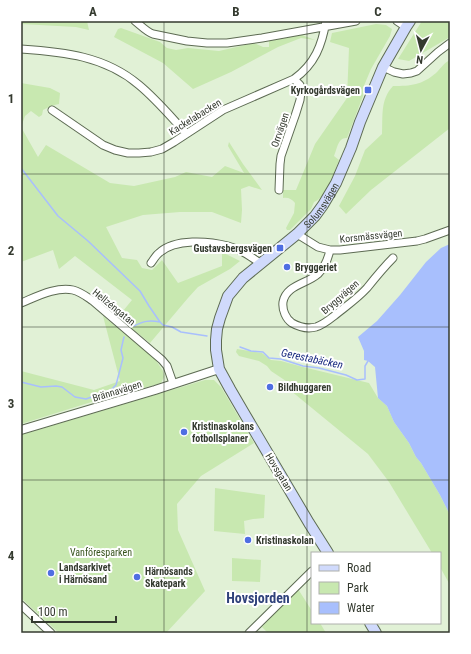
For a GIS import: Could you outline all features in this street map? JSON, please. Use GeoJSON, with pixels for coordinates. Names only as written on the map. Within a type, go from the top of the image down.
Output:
{"type":"FeatureCollection","features":[{"type":"Feature","properties":{"kind":"main road","name":"Solumsvägen"},"geometry":{"type":"LineString","coordinates":[[219,369],[216,340],[220,318],[228,296],[250,271],[297,234],[324,205],[336,183],[383,68],[408,24]]}},
{"type":"Feature","properties":{"kind":"main road","name":"Hovsgatan"},"geometry":{"type":"LineString","coordinates":[[219,369],[327,552]]}},
{"type":"Feature","properties":{"kind":"main road"},"geometry":{"type":"LineString","coordinates":[[371,624],[376,633]]}},
{"type":"Feature","properties":{"kind":"street"},"geometry":{"type":"LineString","coordinates":[[135,21],[149,33],[187,41],[208,43],[227,43],[262,38],[325,24],[356,21]]}},
{"type":"Feature","properties":{"kind":"street"},"geometry":{"type":"LineString","coordinates":[[397,21],[408,24]]}},
{"type":"Feature","properties":{"kind":"street","name":"Kackelabacken"},"geometry":{"type":"LineString","coordinates":[[52,110],[103,145],[115,150],[128,153],[139,153],[162,149],[223,110],[302,74],[315,56],[320,46],[325,24]]}},
{"type":"Feature","properties":{"kind":"street"},"geometry":{"type":"LineString","coordinates":[[383,68],[403,74],[417,71],[450,43]]}},
{"type":"Feature","properties":{"kind":"street"},"geometry":{"type":"LineString","coordinates":[[21,49],[40,50],[80,56],[96,60],[113,67],[139,85],[186,133]]}},
{"type":"Feature","properties":{"kind":"street","name":"Orrvägen"},"geometry":{"type":"LineString","coordinates":[[279,190],[282,156],[300,100],[300,85],[294,78]]}},
{"type":"Feature","properties":{"kind":"street","name":"Korsmässvägen"},"geometry":{"type":"LineString","coordinates":[[297,234],[318,247],[330,250],[417,241],[450,230]]}},
{"type":"Feature","properties":{"kind":"street"},"geometry":{"type":"LineString","coordinates":[[151,263],[158,253],[164,249],[173,245],[195,242],[228,246],[248,254],[260,263]]}},
{"type":"Feature","properties":{"kind":"street","name":"Bryggvägen"},"geometry":{"type":"LineString","coordinates":[[330,250],[326,263],[319,273],[293,288],[287,294],[283,302],[283,308],[288,320],[297,325],[309,328],[317,327],[326,322],[366,289],[379,272],[393,258]]}},
{"type":"Feature","properties":{"kind":"street","name":"Hellzéngatan"},"geometry":{"type":"LineString","coordinates":[[21,303],[60,290],[67,289],[80,293],[93,301],[162,360],[173,383]]}},
{"type":"Feature","properties":{"kind":"street","name":"Brännavägen"},"geometry":{"type":"LineString","coordinates":[[21,430],[219,369]]}},
{"type":"Feature","properties":{"kind":"street"},"geometry":{"type":"LineString","coordinates":[[249,633],[311,572]]}},
{"type":"Feature","properties":{"kind":"street"},"geometry":{"type":"LineString","coordinates":[[21,605],[51,633]]}},
{"type":"Feature","properties":{"kind":"green space"},"geometry":{"type":"Polygon","coordinates":[[[21,21],[87,21],[89,30],[76,27],[21,24],[21,21]]]}},
{"type":"Feature","properties":{"kind":"green space"},"geometry":{"type":"Polygon","coordinates":[[[422,21],[450,21],[450,37],[409,61],[398,59],[422,21]]]}},
{"type":"Feature","properties":{"kind":"green space"},"geometry":{"type":"Polygon","coordinates":[[[376,24],[386,25],[392,29],[390,36],[371,69],[363,88],[363,96],[347,138],[342,139],[338,144],[334,156],[339,160],[332,177],[326,190],[314,202],[311,209],[290,230],[287,230],[286,228],[294,213],[295,203],[293,200],[283,198],[283,190],[296,190],[315,144],[347,98],[349,48],[330,42],[332,33],[376,24]]]}},
{"type":"Feature","properties":{"kind":"green space"},"geometry":{"type":"Polygon","coordinates":[[[121,28],[160,42],[167,48],[176,50],[188,48],[219,51],[254,43],[263,47],[269,47],[269,41],[302,35],[315,40],[301,38],[278,47],[231,72],[193,89],[163,63],[114,37],[118,29],[121,28]]]}},
{"type":"Feature","properties":{"kind":"green space"},"geometry":{"type":"Polygon","coordinates":[[[450,60],[450,128],[371,190],[346,214],[339,206],[355,176],[365,150],[382,134],[383,108],[389,91],[393,86],[411,85],[426,80],[450,60]]]}},
{"type":"Feature","properties":{"kind":"green space"},"geometry":{"type":"Polygon","coordinates":[[[21,83],[50,88],[60,93],[59,104],[43,110],[42,115],[39,117],[31,111],[25,116],[21,127],[21,83]]]}},
{"type":"Feature","properties":{"kind":"green space"},"geometry":{"type":"Polygon","coordinates":[[[21,127],[38,157],[46,145],[110,183],[134,186],[175,177],[186,172],[212,177],[225,166],[244,173],[228,146],[229,142],[262,190],[249,186],[241,189],[241,223],[212,212],[180,212],[143,215],[106,227],[122,258],[137,260],[142,268],[152,270],[162,260],[178,283],[222,266],[222,252],[240,261],[230,269],[198,287],[150,343],[118,317],[132,300],[75,256],[59,269],[53,250],[21,262],[21,127]]]}},
{"type":"Feature","properties":{"kind":"green space"},"geometry":{"type":"Polygon","coordinates":[[[103,316],[155,359],[163,371],[164,377],[161,383],[119,395],[114,395],[21,424],[21,371],[94,390],[120,381],[103,316]]]}},
{"type":"Feature","properties":{"kind":"green space"},"geometry":{"type":"Polygon","coordinates":[[[237,349],[262,353],[271,360],[281,361],[369,383],[378,398],[387,406],[394,422],[409,443],[440,495],[450,515],[450,585],[441,569],[441,552],[431,552],[389,482],[368,454],[285,386],[286,381],[271,371],[267,366],[259,361],[239,356],[236,352],[237,349]]]}},
{"type":"Feature","properties":{"kind":"green space","name":"Vanföresparken"},"geometry":{"type":"Polygon","coordinates":[[[205,380],[214,380],[221,387],[254,443],[201,476],[177,504],[178,530],[205,591],[166,633],[59,633],[21,598],[21,435],[205,380]]]}},
{"type":"Feature","properties":{"kind":"green space"},"geometry":{"type":"Polygon","coordinates":[[[215,488],[265,495],[264,518],[244,521],[245,534],[214,531],[215,488]]]}},
{"type":"Feature","properties":{"kind":"green space"},"geometry":{"type":"Polygon","coordinates":[[[232,558],[261,560],[260,582],[232,581],[232,558]]]}},
{"type":"Feature","properties":{"kind":"green space"},"geometry":{"type":"Polygon","coordinates":[[[298,589],[311,609],[311,624],[321,624],[326,633],[268,633],[262,627],[298,589]]]}},
{"type":"Feature","properties":{"kind":"water"},"geometry":{"type":"Polygon","coordinates":[[[450,244],[450,515],[440,495],[409,443],[394,422],[387,406],[378,398],[375,367],[368,361],[364,360],[364,351],[358,337],[377,321],[426,262],[441,248],[450,244]]]}},
{"type":"Feature","properties":{"kind":"waterway"},"geometry":{"type":"LineString","coordinates":[[21,168],[58,216],[88,241],[140,291],[160,322]]}},
{"type":"Feature","properties":{"kind":"waterway"},"geometry":{"type":"LineString","coordinates":[[134,326],[147,321],[156,321],[181,332],[207,336]]}},
{"type":"Feature","properties":{"kind":"waterway"},"geometry":{"type":"LineString","coordinates":[[21,382],[41,387],[62,387],[75,397],[86,399],[111,390],[116,385],[123,358],[121,350],[124,337]]}},
{"type":"Feature","properties":{"kind":"waterway","name":"Gerestabäcken"},"geometry":{"type":"LineString","coordinates":[[240,347],[251,351],[263,352],[269,358],[281,359],[303,366],[319,368],[346,375],[357,380],[365,379],[365,366],[368,361]]}},
{"type":"Feature","properties":{"kind":"place","name":"Kyrkogårdsvägen"},"geometry":{"type":"Point","coordinates":[368,90]}},
{"type":"Feature","properties":{"kind":"place","name":"Gustavsbergsvägen"},"geometry":{"type":"Point","coordinates":[280,248]}},
{"type":"Feature","properties":{"kind":"place","name":"Bryggeriet"},"geometry":{"type":"Point","coordinates":[287,267]}},
{"type":"Feature","properties":{"kind":"place","name":"Bildhuggaren"},"geometry":{"type":"Point","coordinates":[270,387]}},
{"type":"Feature","properties":{"kind":"place","name":"Kristinaskolans fotbollsplaner"},"geometry":{"type":"Point","coordinates":[184,432]}},
{"type":"Feature","properties":{"kind":"place","name":"Kristinaskolan"},"geometry":{"type":"Point","coordinates":[248,540]}},
{"type":"Feature","properties":{"kind":"place","name":"Landsarkivet i Härnösand"},"geometry":{"type":"Point","coordinates":[51,573]}},
{"type":"Feature","properties":{"kind":"place","name":"Härnösands Skatepark"},"geometry":{"type":"Point","coordinates":[137,577]}},
{"type":"Feature","properties":{"kind":"district","name":"Hovsjorden"},"geometry":{"type":"Point","coordinates":[258,598]}}]}
